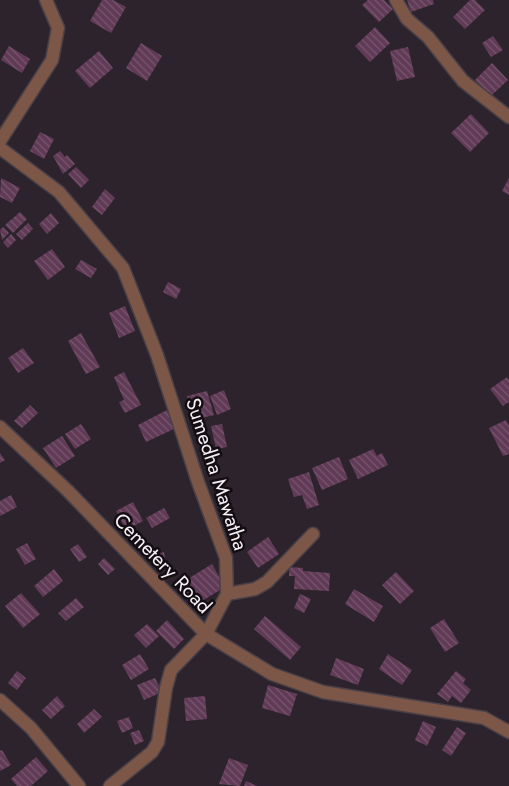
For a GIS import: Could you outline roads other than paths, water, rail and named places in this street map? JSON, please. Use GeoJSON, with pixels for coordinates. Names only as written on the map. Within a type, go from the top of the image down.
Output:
{"type":"FeatureCollection","features":[{"type":"Feature","properties":{"kind":"street"},"geometry":{"type":"LineString","coordinates":[[0,141],[52,60],[58,28],[46,0]]}},
{"type":"Feature","properties":{"kind":"street"},"geometry":{"type":"LineString","coordinates":[[396,0],[407,19],[428,37],[463,81],[509,117]]}},
{"type":"Feature","properties":{"kind":"street","name":"Sumedha Mawatha"},"geometry":{"type":"LineString","coordinates":[[0,148],[59,192],[123,268],[160,363],[198,482],[226,558],[227,594],[206,634]]}},
{"type":"Feature","properties":{"kind":"street","name":"Cemetery Road"},"geometry":{"type":"LineString","coordinates":[[0,428],[68,491],[206,634],[171,670],[166,688],[158,742],[152,752],[110,786]]}},
{"type":"Feature","properties":{"kind":"street"},"geometry":{"type":"LineString","coordinates":[[227,594],[255,589],[267,582],[313,534]]}},
{"type":"Feature","properties":{"kind":"street"},"geometry":{"type":"LineString","coordinates":[[206,634],[272,674],[322,692],[484,718],[509,732]]}},
{"type":"Feature","properties":{"kind":"street"},"geometry":{"type":"LineString","coordinates":[[0,700],[5,714],[31,728],[79,786]]}}]}
